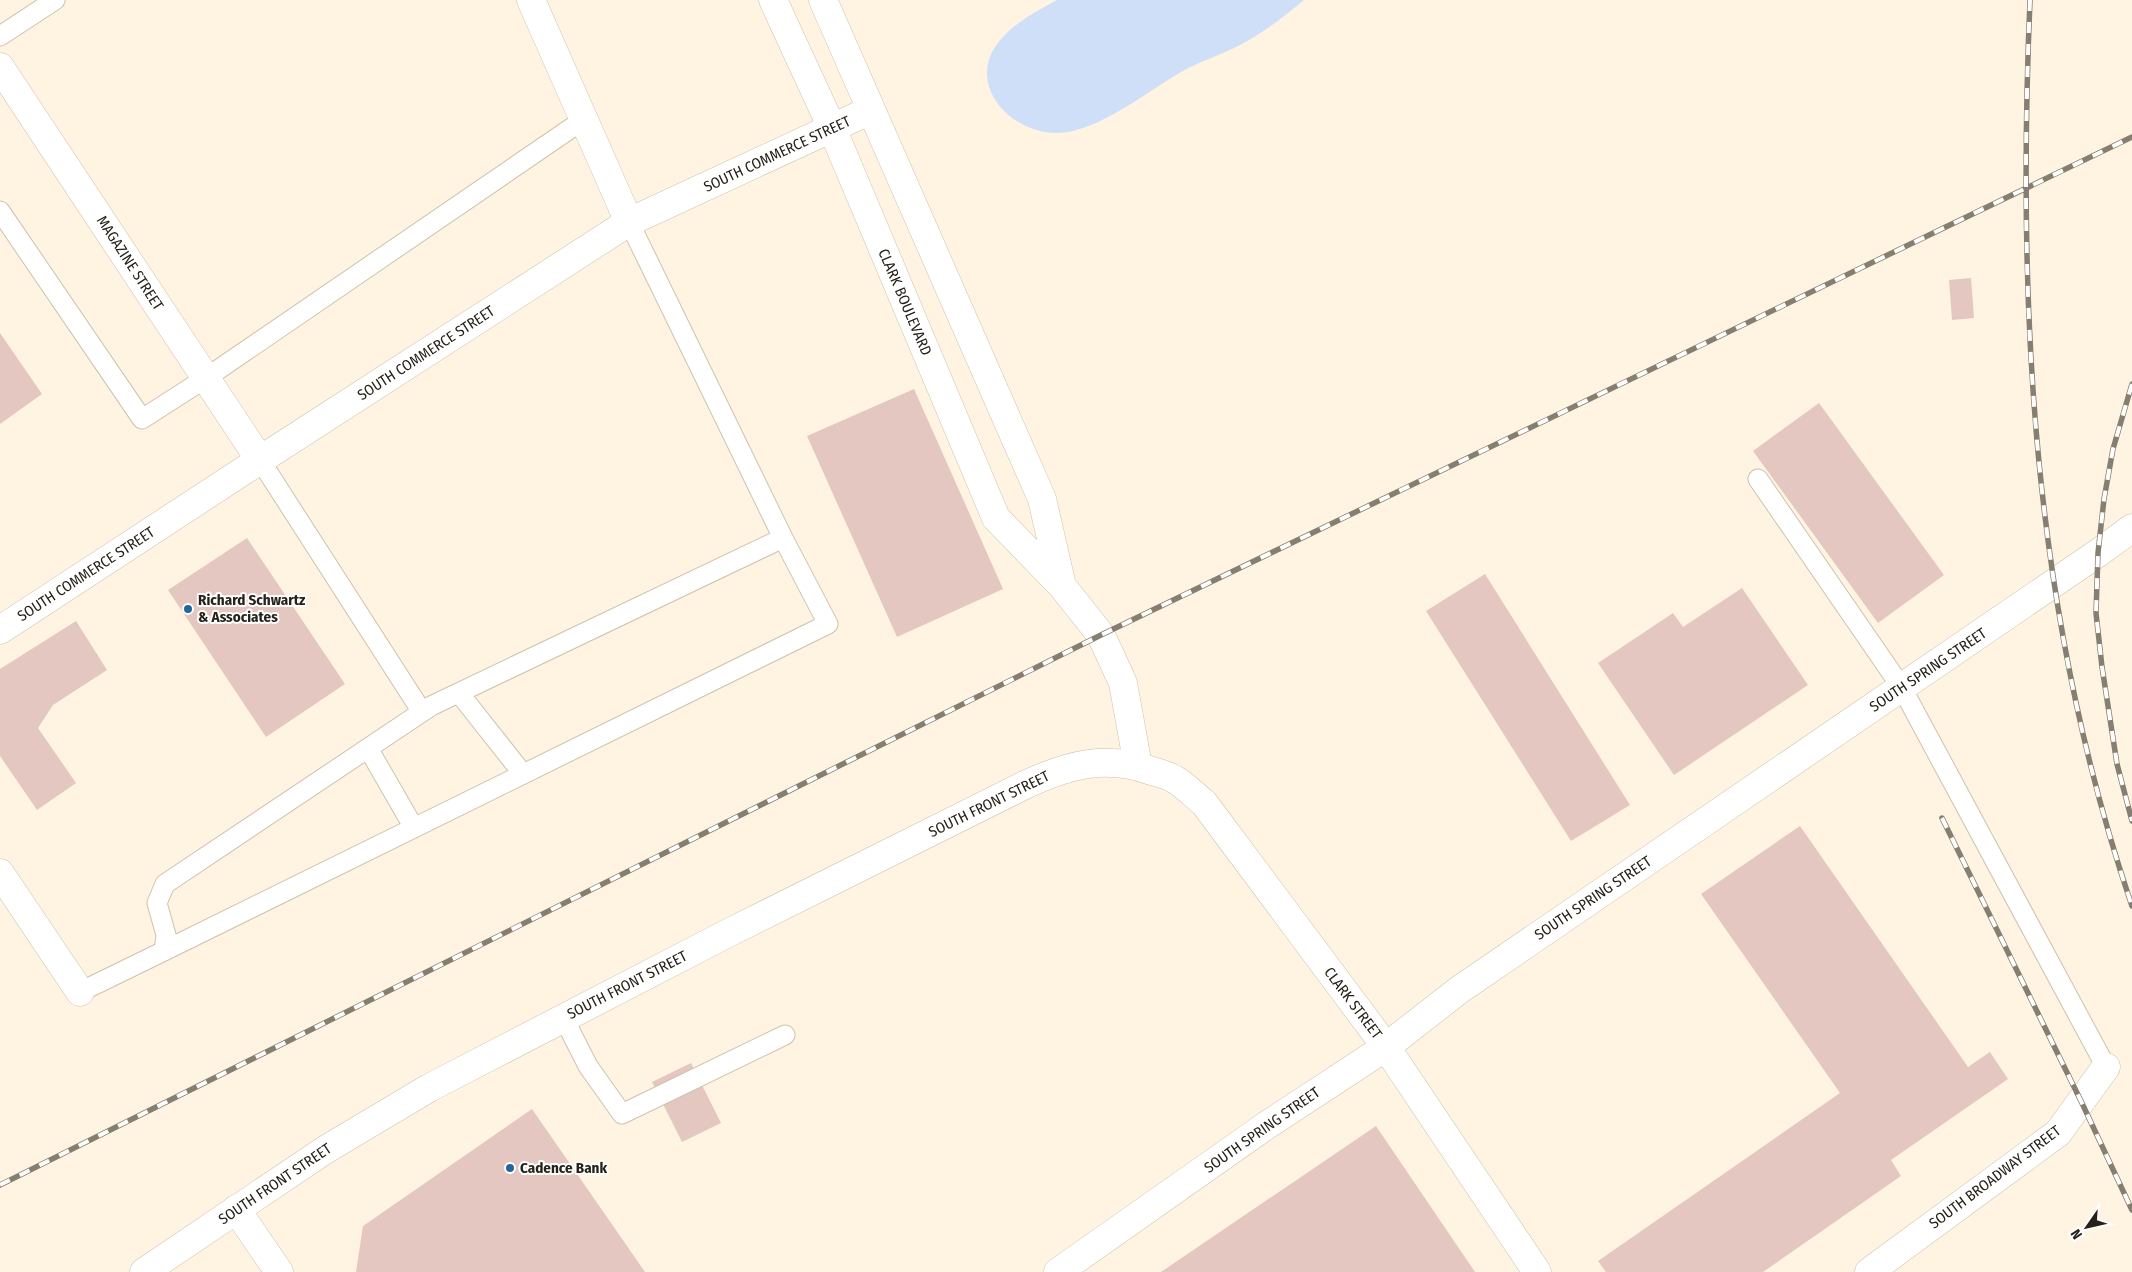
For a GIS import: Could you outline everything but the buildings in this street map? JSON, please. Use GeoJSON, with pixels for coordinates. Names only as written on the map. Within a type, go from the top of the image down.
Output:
{"type":"FeatureCollection","features":[{"type":"Feature","properties":{"kind":"street"},"geometry":{"type":"LineString","coordinates":[[530,0],[629,222]]}},
{"type":"Feature","properties":{"kind":"street","name":"CLARK BOULEVARD"},"geometry":{"type":"LineString","coordinates":[[773,0],[832,128],[996,518],[1062,586],[1101,636],[1123,683],[1138,766]]}},
{"type":"Feature","properties":{"kind":"street","name":"CLARK BOULEVARD"},"geometry":{"type":"LineString","coordinates":[[823,0],[1042,499],[1062,586]]}},
{"type":"Feature","properties":{"kind":"street","name":"MAGAZINE STREET"},"geometry":{"type":"LineString","coordinates":[[0,67],[260,460]]}},
{"type":"Feature","properties":{"kind":"street","name":"SOUTH COMMERCE STREET"},"geometry":{"type":"LineString","coordinates":[[0,630],[629,222],[871,110]]}},
{"type":"Feature","properties":{"kind":"street","name":"SOUTH SPRING STREET"},"geometry":{"type":"LineString","coordinates":[[1058,1272],[1267,1125],[1386,1048],[1459,990],[1902,688],[2132,528]]}},
{"type":"Feature","properties":{"kind":"street","name":"SOUTH FRONT STREET"},"geometry":{"type":"LineString","coordinates":[[144,1272],[236,1209],[372,1121],[429,1088],[563,1017],[1044,776],[1096,762],[1117,762],[1138,766]]}},
{"type":"Feature","properties":{"kind":"street","name":"CLARK STREET"},"geometry":{"type":"LineString","coordinates":[[1138,766],[1173,778],[1204,803],[1386,1048],[1537,1272]]}},
{"type":"Feature","properties":{"kind":"street"},"geometry":{"type":"LineString","coordinates":[[0,873],[80,992]]}},
{"type":"Feature","properties":{"kind":"street","name":"SOUTH BROADWAY STREET"},"geometry":{"type":"LineString","coordinates":[[1870,1272],[2058,1133],[2106,1067]]}},
{"type":"Feature","properties":{"kind":"street"},"geometry":{"type":"LineString","coordinates":[[236,1209],[279,1272]]}},
{"type":"Feature","properties":{"kind":"lane"},"geometry":{"type":"LineString","coordinates":[[0,36],[54,0]]}},
{"type":"Feature","properties":{"kind":"lane"},"geometry":{"type":"LineString","coordinates":[[0,211],[142,419],[206,378],[583,120]]}},
{"type":"Feature","properties":{"kind":"lane"},"geometry":{"type":"LineString","coordinates":[[80,992],[828,624],[629,222]]}},
{"type":"Feature","properties":{"kind":"lane"},"geometry":{"type":"LineString","coordinates":[[260,460],[422,712]]}},
{"type":"Feature","properties":{"kind":"lane"},"geometry":{"type":"LineString","coordinates":[[1758,479],[1902,688],[2106,1067]]}},
{"type":"Feature","properties":{"kind":"lane"},"geometry":{"type":"LineString","coordinates":[[164,952],[166,935],[157,903],[165,884],[368,748],[422,712],[459,692],[784,538]]}},
{"type":"Feature","properties":{"kind":"lane"},"geometry":{"type":"LineString","coordinates":[[459,692],[523,774]]}},
{"type":"Feature","properties":{"kind":"lane"},"geometry":{"type":"LineString","coordinates":[[368,748],[414,828]]}},
{"type":"Feature","properties":{"kind":"lane"},"geometry":{"type":"LineString","coordinates":[[563,1017],[588,1066],[622,1114],[785,1035]]}},
{"type":"Feature","properties":{"kind":"water"},"geometry":{"type":"Polygon","coordinates":[[[1057,0],[1304,0],[1254,37],[1188,68],[1105,119],[1073,131],[1057,133],[1025,126],[1011,117],[999,105],[991,91],[987,76],[989,60],[1003,37],[1024,19],[1057,0]]]}},
{"type":"Feature","properties":{"kind":"railway"},"geometry":{"type":"LineString","coordinates":[[2030,0],[2026,230],[2030,344],[2039,458],[2052,572],[2072,684],[2098,796],[2132,906]]}},
{"type":"Feature","properties":{"kind":"railway"},"geometry":{"type":"LineString","coordinates":[[0,1185],[1101,635],[2132,137]]}},
{"type":"Feature","properties":{"kind":"railway"},"geometry":{"type":"LineString","coordinates":[[2132,384],[2113,449],[2104,499],[2098,553],[2096,613],[2117,764],[2132,821]]}},
{"type":"Feature","properties":{"kind":"railway"},"geometry":{"type":"LineString","coordinates":[[1942,818],[2081,1101],[2132,1210]]}},
{"type":"Feature","properties":{"kind":"place","name":"Richard Schwartz & Associates"},"geometry":{"type":"Point","coordinates":[188,609]}},
{"type":"Feature","properties":{"kind":"place","name":"Cadence Bank"},"geometry":{"type":"Point","coordinates":[510,1168]}}]}
